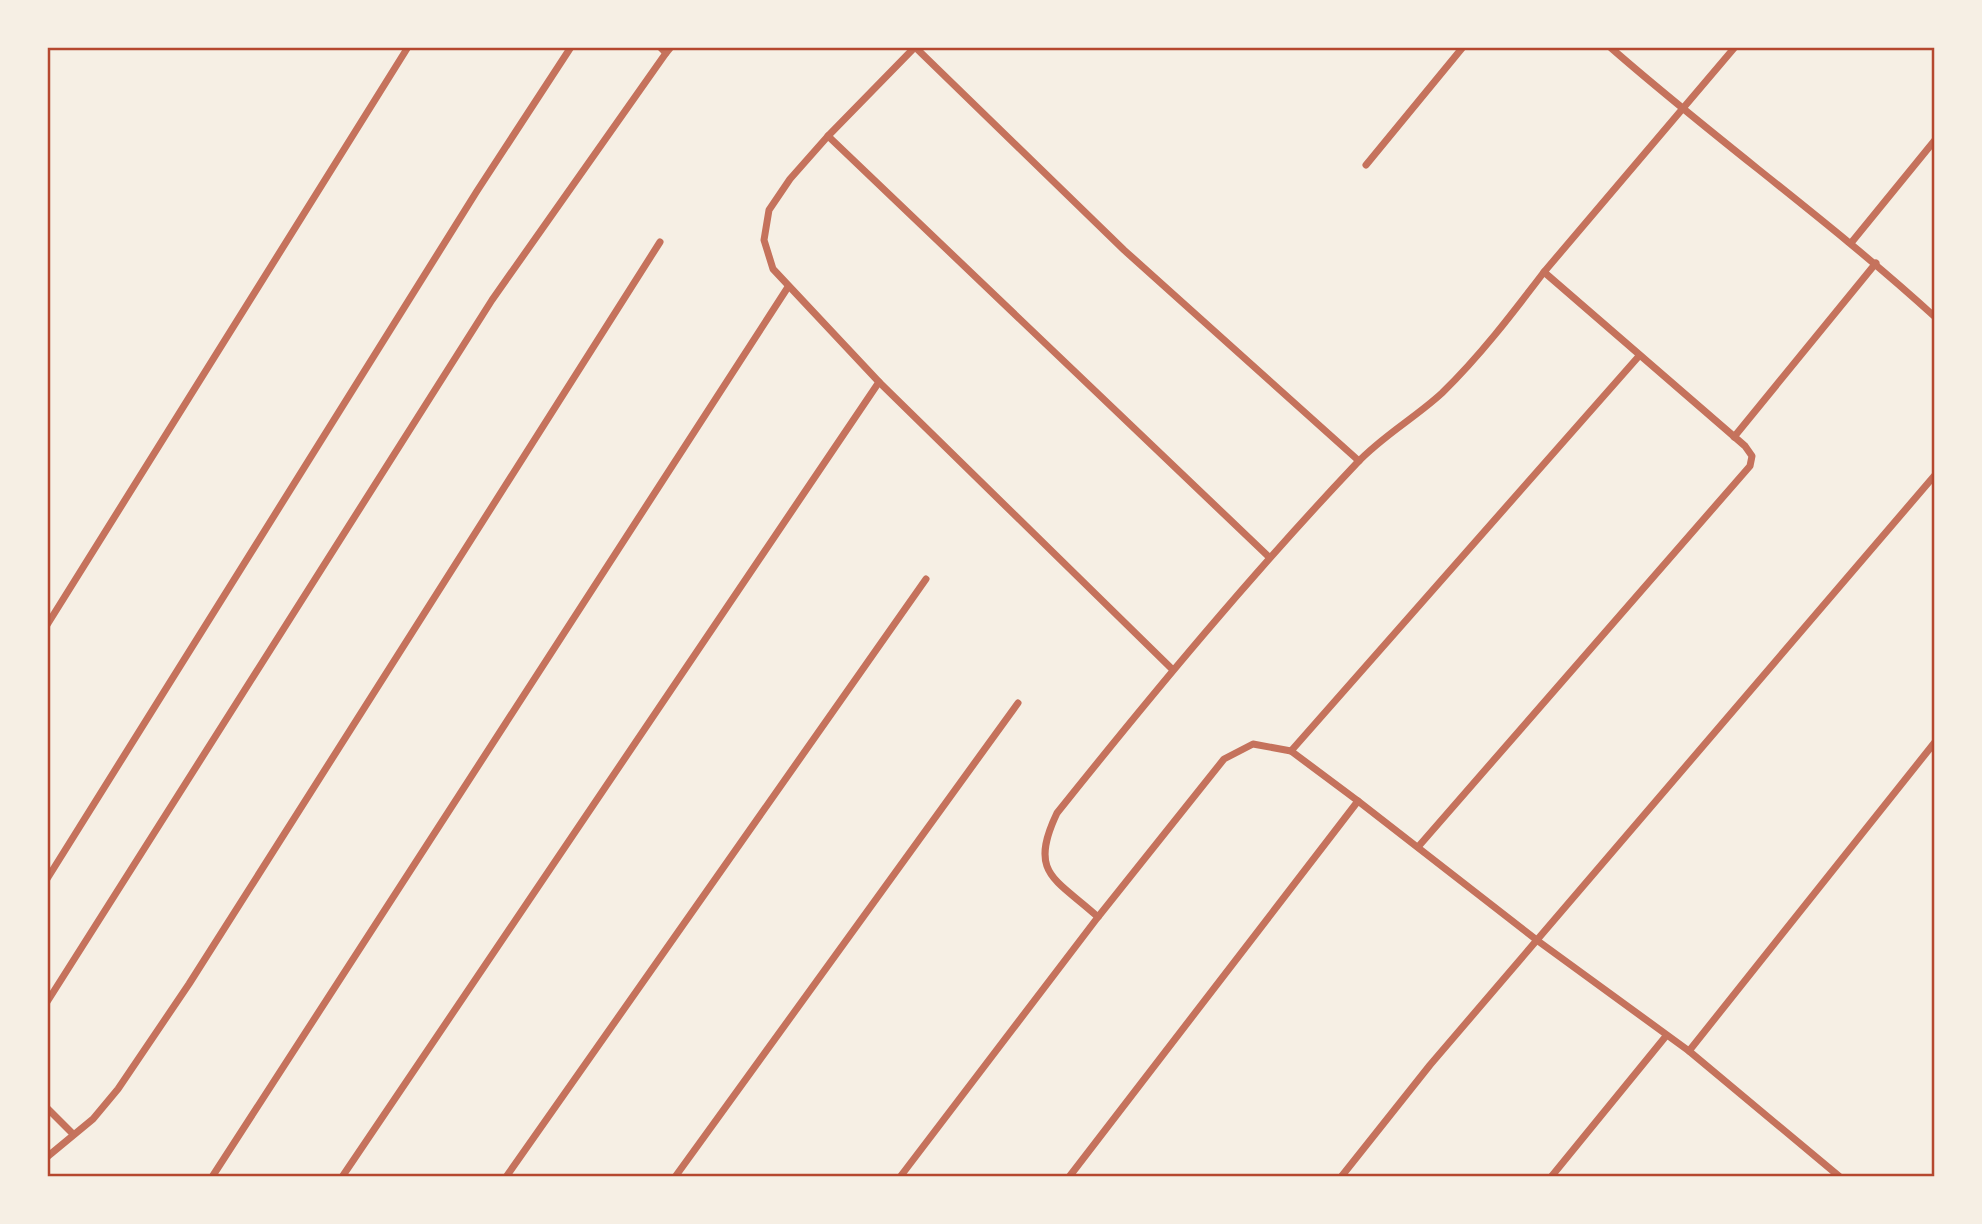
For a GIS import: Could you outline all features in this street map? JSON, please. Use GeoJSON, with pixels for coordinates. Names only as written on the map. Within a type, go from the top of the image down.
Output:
{"type":"FeatureCollection","features":[{"type":"Feature","properties":{"kind":"street"},"geometry":{"type":"LineString","coordinates":[[47,625],[408,47]]}},
{"type":"Feature","properties":{"kind":"street"},"geometry":{"type":"LineString","coordinates":[[47,880],[477,191],[571,47]]}},
{"type":"Feature","properties":{"kind":"street"},"geometry":{"type":"LineString","coordinates":[[1172,669],[879,382],[772,269],[764,240],[769,210],[790,179],[828,136],[915,47],[1124,250],[1359,461]]}},
{"type":"Feature","properties":{"kind":"street"},"geometry":{"type":"LineString","coordinates":[[1366,165],[1463,47]]}},
{"type":"Feature","properties":{"kind":"street"},"geometry":{"type":"LineString","coordinates":[[1609,47],[1683,112],[1877,263],[1935,317]]}},
{"type":"Feature","properties":{"kind":"street"},"geometry":{"type":"LineString","coordinates":[[1098,917],[1050,873],[1043,858],[1045,839],[1057,814],[1172,669],[1269,557],[1359,461],[1400,424],[1439,396],[1485,349],[1544,272],[1683,112],[1735,47]]}},
{"type":"Feature","properties":{"kind":"street"},"geometry":{"type":"LineString","coordinates":[[47,1002],[492,300],[666,49]]}},
{"type":"Feature","properties":{"kind":"street"},"geometry":{"type":"LineString","coordinates":[[828,136],[1269,557]]}},
{"type":"Feature","properties":{"kind":"street"},"geometry":{"type":"LineString","coordinates":[[1851,243],[1935,140]]}},
{"type":"Feature","properties":{"kind":"street"},"geometry":{"type":"LineString","coordinates":[[47,1157],[93,1119],[118,1089],[189,984],[660,242]]}},
{"type":"Feature","properties":{"kind":"street"},"geometry":{"type":"LineString","coordinates":[[1734,437],[1877,263]]}},
{"type":"Feature","properties":{"kind":"street"},"geometry":{"type":"LineString","coordinates":[[1418,847],[1750,466],[1752,456],[1734,437],[1544,272]]}},
{"type":"Feature","properties":{"kind":"street"},"geometry":{"type":"LineString","coordinates":[[212,1177],[788,287]]}},
{"type":"Feature","properties":{"kind":"street"},"geometry":{"type":"LineString","coordinates":[[1292,751],[1639,356]]}},
{"type":"Feature","properties":{"kind":"street"},"geometry":{"type":"LineString","coordinates":[[342,1177],[879,382]]}},
{"type":"Feature","properties":{"kind":"street"},"geometry":{"type":"LineString","coordinates":[[1342,1177],[1430,1065],[1935,475]]}},
{"type":"Feature","properties":{"kind":"street"},"geometry":{"type":"LineString","coordinates":[[506,1177],[926,579]]}},
{"type":"Feature","properties":{"kind":"street"},"geometry":{"type":"LineString","coordinates":[[676,1177],[1018,703]]}},
{"type":"Feature","properties":{"kind":"street"},"geometry":{"type":"LineString","coordinates":[[1689,1051],[1935,742]]}},
{"type":"Feature","properties":{"kind":"street"},"geometry":{"type":"LineString","coordinates":[[900,1177],[1098,917],[1224,759],[1253,744],[1292,751],[1538,941],[1689,1051],[1840,1177]]}},
{"type":"Feature","properties":{"kind":"street"},"geometry":{"type":"LineString","coordinates":[[1069,1177],[1357,801]]}},
{"type":"Feature","properties":{"kind":"street"},"geometry":{"type":"LineString","coordinates":[[1551,1177],[1666,1036]]}},
{"type":"Feature","properties":{"kind":"street"},"geometry":{"type":"LineString","coordinates":[[47,1108],[73,1133]]}}]}
